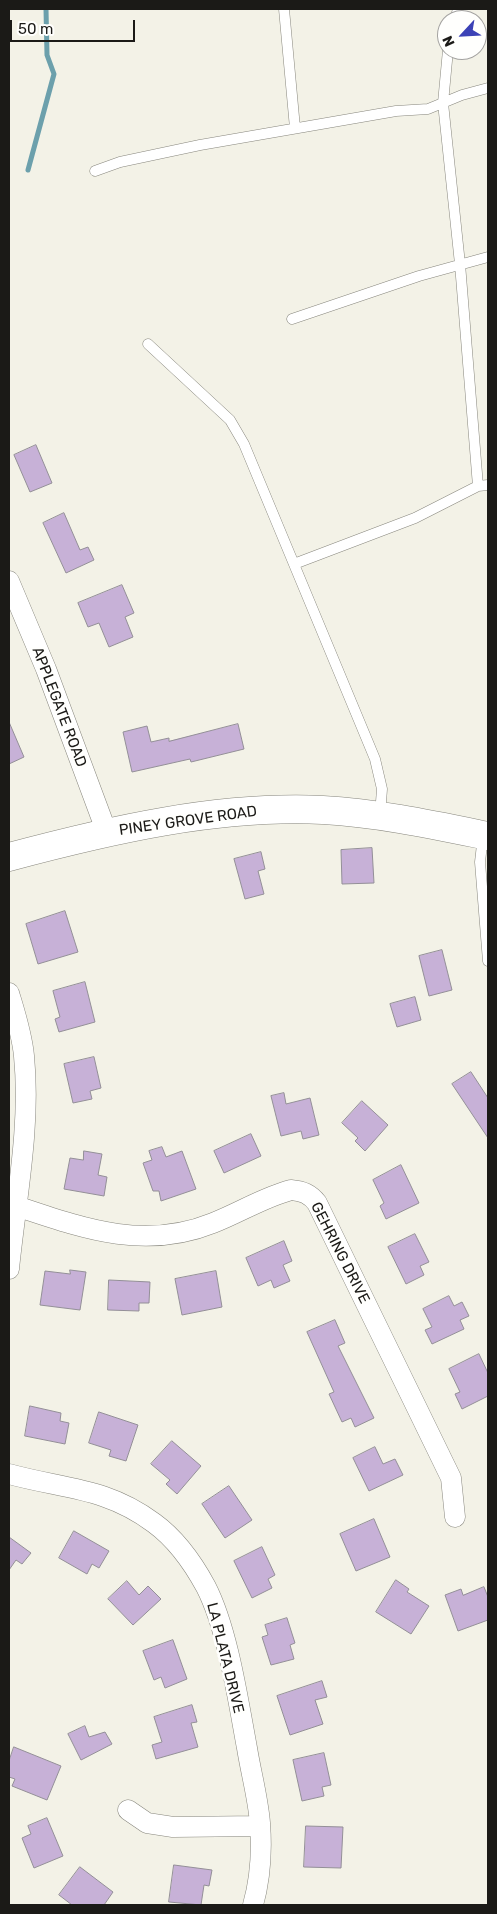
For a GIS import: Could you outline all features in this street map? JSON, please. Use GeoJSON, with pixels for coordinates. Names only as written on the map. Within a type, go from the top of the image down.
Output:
{"type":"FeatureCollection","features":[{"type":"Feature","properties":{"kind":"main road","name":"PINEY GROVE ROAD"},"geometry":{"type":"LineString","coordinates":[[9,857],[107,833],[212,815],[267,810],[324,810],[380,816],[486,835]]}},
{"type":"Feature","properties":{"kind":"street","name":"APPLEGATE ROAD"},"geometry":{"type":"LineString","coordinates":[[9,581],[46,669],[107,833]]}},
{"type":"Feature","properties":{"kind":"street"},"geometry":{"type":"LineString","coordinates":[[9,993],[24,1054],[26,1093],[12,1206],[9,1269]]}},
{"type":"Feature","properties":{"kind":"street","name":"GEHRING DRIVE"},"geometry":{"type":"LineString","coordinates":[[12,1206],[99,1232],[154,1236],[184,1232],[212,1224],[291,1190],[301,1190],[311,1196],[317,1203],[451,1478],[455,1517]]}},
{"type":"Feature","properties":{"kind":"street","name":"LA PLATA DRIVE"},"geometry":{"type":"LineString","coordinates":[[9,1474],[35,1482],[81,1488],[132,1508],[168,1535],[192,1563],[207,1588],[217,1615],[236,1688],[260,1826],[260,1864],[253,1905]]}},
{"type":"Feature","properties":{"kind":"street"},"geometry":{"type":"LineString","coordinates":[[128,1810],[147,1823],[173,1827],[260,1826]]}},
{"type":"Feature","properties":{"kind":"lane"},"geometry":{"type":"LineString","coordinates":[[284,9],[295,128]]}},
{"type":"Feature","properties":{"kind":"lane"},"geometry":{"type":"LineString","coordinates":[[294,564],[415,518],[483,485],[443,103],[447,60]]}},
{"type":"Feature","properties":{"kind":"lane"},"geometry":{"type":"LineString","coordinates":[[95,171],[120,162],[295,128],[396,111],[428,109],[488,88]]}},
{"type":"Feature","properties":{"kind":"lane"},"geometry":{"type":"LineString","coordinates":[[292,319],[460,264],[488,257]]}},
{"type":"Feature","properties":{"kind":"lane"},"geometry":{"type":"LineString","coordinates":[[148,344],[230,420],[258,473],[375,760],[382,789],[380,816]]}},
{"type":"Feature","properties":{"kind":"lane"},"geometry":{"type":"LineString","coordinates":[[486,835],[480,862],[488,962]]}},
{"type":"Feature","properties":{"kind":"building"},"geometry":{"type":"Polygon","coordinates":[[[36,445],[52,483],[30,492],[14,455],[36,445]]]}},
{"type":"Feature","properties":{"kind":"building"},"geometry":{"type":"Polygon","coordinates":[[[64,513],[80,550],[88,547],[94,560],[66,573],[43,523],[64,513]]]}},
{"type":"Feature","properties":{"kind":"building"},"geometry":{"type":"Polygon","coordinates":[[[122,585],[134,613],[125,617],[133,637],[109,647],[99,623],[88,627],[78,603],[122,585]]]}},
{"type":"Feature","properties":{"kind":"building"},"geometry":{"type":"Polygon","coordinates":[[[9,722],[24,757],[9,764],[9,722]]]}},
{"type":"Feature","properties":{"kind":"building"},"geometry":{"type":"Polygon","coordinates":[[[238,724],[244,749],[191,762],[190,759],[132,772],[123,732],[147,726],[151,742],[169,738],[169,741],[238,724]]]}},
{"type":"Feature","properties":{"kind":"building"},"geometry":{"type":"Polygon","coordinates":[[[372,848],[374,883],[342,884],[341,850],[372,848]]]}},
{"type":"Feature","properties":{"kind":"building"},"geometry":{"type":"Polygon","coordinates":[[[261,852],[265,869],[258,871],[264,894],[245,899],[234,859],[261,852]]]}},
{"type":"Feature","properties":{"kind":"building"},"geometry":{"type":"Polygon","coordinates":[[[65,911],[78,952],[38,964],[26,924],[65,911]]]}},
{"type":"Feature","properties":{"kind":"building"},"geometry":{"type":"Polygon","coordinates":[[[442,950],[452,990],[429,996],[419,956],[442,950]]]}},
{"type":"Feature","properties":{"kind":"building"},"geometry":{"type":"Polygon","coordinates":[[[85,982],[95,1022],[59,1032],[55,1019],[60,1017],[53,991],[85,982]]]}},
{"type":"Feature","properties":{"kind":"building"},"geometry":{"type":"Polygon","coordinates":[[[415,997],[421,1020],[397,1027],[390,1004],[415,997]]]}},
{"type":"Feature","properties":{"kind":"building"},"geometry":{"type":"Polygon","coordinates":[[[94,1057],[101,1088],[90,1091],[92,1099],[73,1103],[64,1064],[94,1057]]]}},
{"type":"Feature","properties":{"kind":"building"},"geometry":{"type":"Polygon","coordinates":[[[471,1072],[488,1098],[488,1138],[452,1084],[471,1072]]]}},
{"type":"Feature","properties":{"kind":"building"},"geometry":{"type":"Polygon","coordinates":[[[284,1093],[286,1104],[310,1098],[319,1135],[303,1139],[301,1131],[281,1136],[271,1096],[284,1093]]]}},
{"type":"Feature","properties":{"kind":"building"},"geometry":{"type":"Polygon","coordinates":[[[362,1101],[388,1125],[365,1151],[355,1141],[358,1138],[342,1123],[362,1101]]]}},
{"type":"Feature","properties":{"kind":"building"},"geometry":{"type":"Polygon","coordinates":[[[251,1134],[261,1156],[224,1173],[214,1151],[251,1134]]]}},
{"type":"Feature","properties":{"kind":"building"},"geometry":{"type":"Polygon","coordinates":[[[162,1147],[166,1157],[182,1151],[196,1189],[161,1201],[159,1191],[153,1191],[143,1163],[152,1160],[149,1151],[162,1147]]]}},
{"type":"Feature","properties":{"kind":"building"},"geometry":{"type":"Polygon","coordinates":[[[84,1151],[102,1154],[98,1175],[107,1177],[104,1196],[64,1189],[70,1158],[83,1160],[84,1151]]]}},
{"type":"Feature","properties":{"kind":"building"},"geometry":{"type":"Polygon","coordinates":[[[401,1165],[419,1203],[386,1219],[380,1206],[384,1203],[373,1180],[401,1165]]]}},
{"type":"Feature","properties":{"kind":"building"},"geometry":{"type":"Polygon","coordinates":[[[415,1234],[429,1262],[420,1266],[424,1275],[406,1284],[388,1247],[415,1234]]]}},
{"type":"Feature","properties":{"kind":"building"},"geometry":{"type":"Polygon","coordinates":[[[284,1241],[292,1261],[283,1265],[290,1281],[274,1288],[271,1280],[258,1286],[246,1258],[284,1241]]]}},
{"type":"Feature","properties":{"kind":"building"},"geometry":{"type":"Polygon","coordinates":[[[70,1270],[86,1272],[80,1310],[40,1305],[45,1271],[70,1274],[70,1270]]]}},
{"type":"Feature","properties":{"kind":"building"},"geometry":{"type":"Polygon","coordinates":[[[216,1271],[222,1307],[182,1315],[175,1279],[216,1271]]]}},
{"type":"Feature","properties":{"kind":"building"},"geometry":{"type":"Polygon","coordinates":[[[109,1280],[150,1282],[149,1303],[139,1303],[139,1311],[108,1310],[109,1280]]]}},
{"type":"Feature","properties":{"kind":"building"},"geometry":{"type":"Polygon","coordinates":[[[449,1296],[454,1306],[462,1302],[469,1316],[460,1320],[464,1329],[432,1344],[425,1330],[432,1327],[423,1309],[449,1296]]]}},
{"type":"Feature","properties":{"kind":"building"},"geometry":{"type":"Polygon","coordinates":[[[335,1320],[345,1343],[338,1346],[374,1418],[355,1427],[351,1418],[342,1422],[329,1394],[334,1392],[307,1332],[335,1320]]]}},
{"type":"Feature","properties":{"kind":"building"},"geometry":{"type":"Polygon","coordinates":[[[479,1354],[488,1373],[488,1396],[462,1409],[455,1394],[460,1392],[449,1369],[479,1354]]]}},
{"type":"Feature","properties":{"kind":"building"},"geometry":{"type":"Polygon","coordinates":[[[30,1406],[61,1413],[60,1421],[69,1423],[65,1444],[25,1436],[30,1406]]]}},
{"type":"Feature","properties":{"kind":"building"},"geometry":{"type":"Polygon","coordinates":[[[99,1412],[138,1425],[126,1461],[109,1456],[111,1450],[89,1443],[99,1412]]]}},
{"type":"Feature","properties":{"kind":"building"},"geometry":{"type":"Polygon","coordinates":[[[172,1441],[201,1466],[177,1494],[166,1484],[170,1480],[151,1464],[172,1441]]]}},
{"type":"Feature","properties":{"kind":"building"},"geometry":{"type":"Polygon","coordinates":[[[375,1447],[383,1464],[395,1459],[403,1475],[369,1491],[353,1458],[375,1447]]]}},
{"type":"Feature","properties":{"kind":"building"},"geometry":{"type":"Polygon","coordinates":[[[229,1486],[252,1520],[225,1538],[202,1504],[229,1486]]]}},
{"type":"Feature","properties":{"kind":"building"},"geometry":{"type":"Polygon","coordinates":[[[374,1519],[390,1557],[356,1571],[340,1534],[374,1519]]]}},
{"type":"Feature","properties":{"kind":"building"},"geometry":{"type":"Polygon","coordinates":[[[74,1531],[109,1551],[99,1568],[92,1564],[87,1574],[59,1558],[74,1531]]]}},
{"type":"Feature","properties":{"kind":"building"},"geometry":{"type":"Polygon","coordinates":[[[9,1537],[31,1553],[22,1564],[16,1560],[9,1570],[9,1537]]]}},
{"type":"Feature","properties":{"kind":"building"},"geometry":{"type":"Polygon","coordinates":[[[262,1547],[275,1575],[268,1579],[272,1588],[252,1598],[234,1561],[262,1547]]]}},
{"type":"Feature","properties":{"kind":"building"},"geometry":{"type":"Polygon","coordinates":[[[396,1580],[409,1589],[407,1592],[429,1606],[411,1634],[376,1612],[396,1580]]]}},
{"type":"Feature","properties":{"kind":"building"},"geometry":{"type":"Polygon","coordinates":[[[127,1581],[139,1595],[148,1586],[161,1599],[133,1625],[108,1599],[127,1581]]]}},
{"type":"Feature","properties":{"kind":"building"},"geometry":{"type":"Polygon","coordinates":[[[484,1587],[488,1597],[488,1620],[458,1631],[445,1595],[461,1589],[463,1595],[484,1587]]]}},
{"type":"Feature","properties":{"kind":"building"},"geometry":{"type":"Polygon","coordinates":[[[287,1618],[295,1643],[290,1645],[294,1659],[271,1665],[262,1637],[268,1635],[265,1625],[287,1618]]]}},
{"type":"Feature","properties":{"kind":"building"},"geometry":{"type":"Polygon","coordinates":[[[173,1640],[187,1679],[165,1688],[161,1677],[154,1680],[143,1651],[173,1640]]]}},
{"type":"Feature","properties":{"kind":"building"},"geometry":{"type":"Polygon","coordinates":[[[322,1681],[327,1697],[315,1700],[323,1724],[290,1735],[277,1696],[322,1681]]]}},
{"type":"Feature","properties":{"kind":"building"},"geometry":{"type":"Polygon","coordinates":[[[192,1705],[197,1722],[191,1723],[198,1747],[156,1759],[152,1745],[162,1742],[154,1717],[192,1705]]]}},
{"type":"Feature","properties":{"kind":"building"},"geometry":{"type":"Polygon","coordinates":[[[85,1726],[89,1737],[105,1732],[112,1744],[81,1760],[68,1734],[85,1726]]]}},
{"type":"Feature","properties":{"kind":"building"},"geometry":{"type":"Polygon","coordinates":[[[14,1747],[61,1766],[47,1800],[12,1786],[15,1779],[9,1777],[9,1761],[14,1747]]]}},
{"type":"Feature","properties":{"kind":"building"},"geometry":{"type":"Polygon","coordinates":[[[324,1753],[331,1785],[322,1787],[324,1796],[302,1801],[293,1760],[324,1753]]]}},
{"type":"Feature","properties":{"kind":"building"},"geometry":{"type":"Polygon","coordinates":[[[47,1818],[63,1856],[34,1868],[22,1838],[31,1834],[28,1826],[47,1818]]]}},
{"type":"Feature","properties":{"kind":"building"},"geometry":{"type":"Polygon","coordinates":[[[306,1826],[343,1827],[341,1868],[304,1867],[306,1826]]]}},
{"type":"Feature","properties":{"kind":"building"},"geometry":{"type":"Polygon","coordinates":[[[174,1865],[212,1870],[209,1886],[204,1885],[201,1905],[169,1902],[174,1865]]]}},
{"type":"Feature","properties":{"kind":"building"},"geometry":{"type":"Polygon","coordinates":[[[80,1867],[113,1892],[104,1905],[72,1905],[59,1895],[80,1867]]]}},
{"type":"Feature","properties":{"kind":"waterway"},"geometry":{"type":"LineString","coordinates":[[28,170],[54,74],[47,55],[46,9]]}}]}
